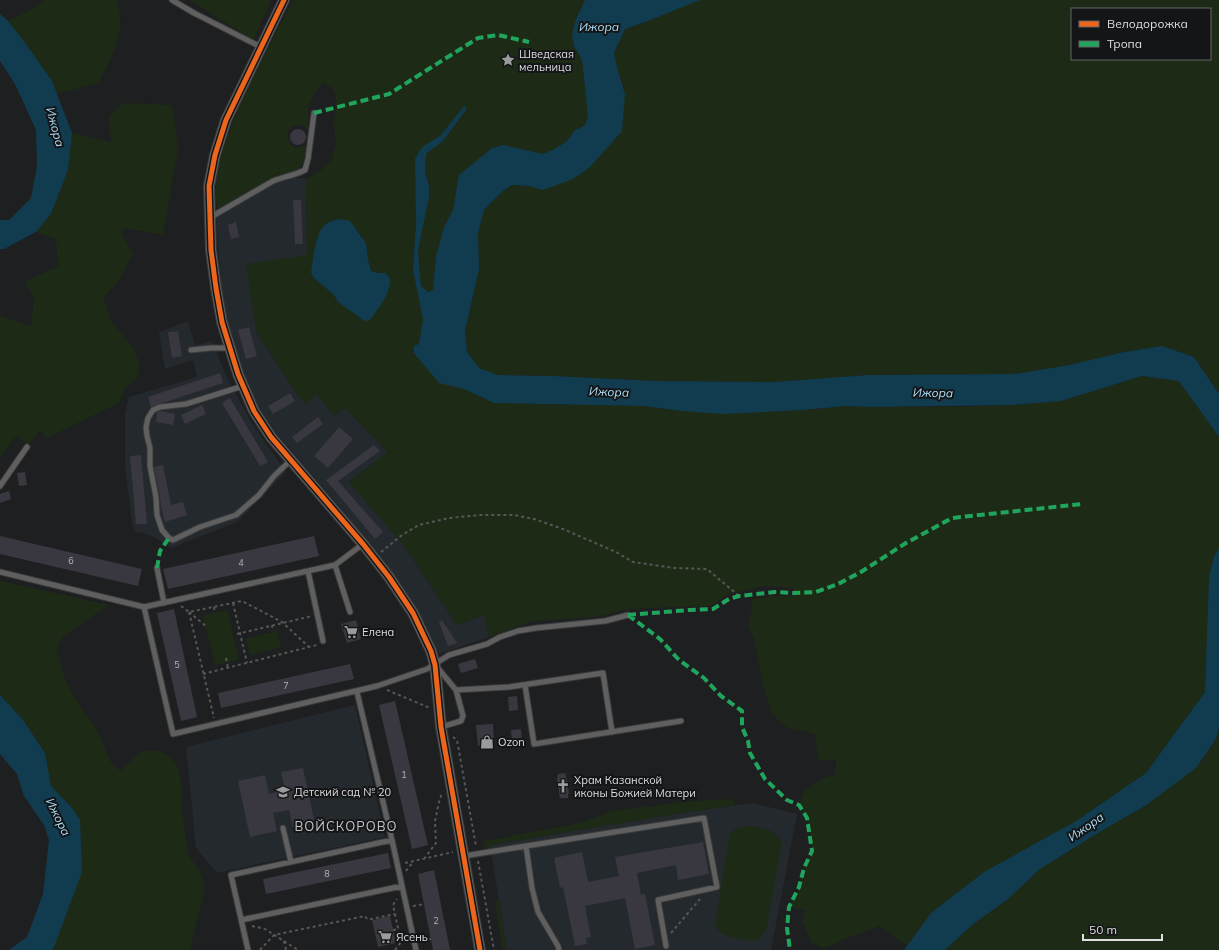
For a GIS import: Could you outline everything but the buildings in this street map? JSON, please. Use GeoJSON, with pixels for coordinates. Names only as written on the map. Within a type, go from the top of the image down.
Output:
{"type":"FeatureCollection","features":[{"type":"Feature","properties":{"kind":"street"},"geometry":{"type":"LineString","coordinates":[[284,0],[226,120],[215,155],[209,186],[211,250],[216,288],[229,348],[254,411],[271,437],[363,544],[389,577],[413,613],[431,651],[435,665],[441,727],[480,950]]}},
{"type":"Feature","properties":{"kind":"lane"},"geometry":{"type":"LineString","coordinates":[[172,0],[194,13],[261,47]]}},
{"type":"Feature","properties":{"kind":"lane"},"geometry":{"type":"LineString","coordinates":[[210,217],[273,181],[282,177],[295,176],[305,170],[308,159],[314,113]]}},
{"type":"Feature","properties":{"kind":"lane"},"geometry":{"type":"LineString","coordinates":[[191,350],[229,348]]}},
{"type":"Feature","properties":{"kind":"lane"},"geometry":{"type":"LineString","coordinates":[[243,386],[186,404],[160,407],[153,410],[148,418],[146,427],[150,448],[150,466],[156,497],[157,515],[162,530],[168,538],[173,540],[200,527],[236,515],[259,495],[274,476],[291,460]]}},
{"type":"Feature","properties":{"kind":"lane"},"geometry":{"type":"LineString","coordinates":[[0,486],[27,447]]}},
{"type":"Feature","properties":{"kind":"lane"},"geometry":{"type":"LineString","coordinates":[[0,572],[144,607],[334,565],[363,544]]}},
{"type":"Feature","properties":{"kind":"lane"},"geometry":{"type":"LineString","coordinates":[[334,565],[350,612]]}},
{"type":"Feature","properties":{"kind":"lane"},"geometry":{"type":"LineString","coordinates":[[157,568],[164,602]]}},
{"type":"Feature","properties":{"kind":"lane"},"geometry":{"type":"LineString","coordinates":[[308,571],[323,641]]}},
{"type":"Feature","properties":{"kind":"lane"},"geometry":{"type":"LineString","coordinates":[[144,607],[173,734],[357,692],[427,669],[449,655],[487,644],[500,637],[518,631],[605,621],[628,615]]}},
{"type":"Feature","properties":{"kind":"lane"},"geometry":{"type":"LineString","coordinates":[[435,665],[456,690],[463,716],[461,721],[441,727]]}},
{"type":"Feature","properties":{"kind":"lane"},"geometry":{"type":"LineString","coordinates":[[456,690],[509,687],[603,673],[612,732]]}},
{"type":"Feature","properties":{"kind":"lane"},"geometry":{"type":"LineString","coordinates":[[525,685],[534,744],[681,721]]}},
{"type":"Feature","properties":{"kind":"lane"},"geometry":{"type":"LineString","coordinates":[[357,692],[398,864],[416,950]]}},
{"type":"Feature","properties":{"kind":"lane"},"geometry":{"type":"LineString","coordinates":[[463,853],[477,854],[704,818],[717,887],[658,900],[665,943]]}},
{"type":"Feature","properties":{"kind":"lane"},"geometry":{"type":"LineString","coordinates":[[283,828],[291,862]]}},
{"type":"Feature","properties":{"kind":"lane"},"geometry":{"type":"LineString","coordinates":[[248,950],[231,875],[392,840]]}},
{"type":"Feature","properties":{"kind":"lane"},"geometry":{"type":"LineString","coordinates":[[526,846],[532,888],[538,912],[559,950]]}},
{"type":"Feature","properties":{"kind":"lane"},"geometry":{"type":"LineString","coordinates":[[241,922],[403,887]]}},
{"type":"Feature","properties":{"kind":"path"},"geometry":{"type":"LineString","coordinates":[[374,558],[402,535],[419,525],[449,518],[480,515],[514,515],[534,518],[563,529],[616,552],[633,562],[674,568],[707,569],[739,596]]}},
{"type":"Feature","properties":{"kind":"path"},"geometry":{"type":"LineString","coordinates":[[173,601],[207,627]]}},
{"type":"Feature","properties":{"kind":"path"},"geometry":{"type":"LineString","coordinates":[[189,612],[242,601],[282,622],[309,648]]}},
{"type":"Feature","properties":{"kind":"path"},"geometry":{"type":"LineString","coordinates":[[233,603],[238,633],[247,663]]}},
{"type":"Feature","properties":{"kind":"path"},"geometry":{"type":"LineString","coordinates":[[214,607],[215,613]]}},
{"type":"Feature","properties":{"kind":"path"},"geometry":{"type":"LineString","coordinates":[[189,612],[216,724]]}},
{"type":"Feature","properties":{"kind":"path"},"geometry":{"type":"LineString","coordinates":[[238,633],[318,615]]}},
{"type":"Feature","properties":{"kind":"path"},"geometry":{"type":"LineString","coordinates":[[272,625],[273,631]]}},
{"type":"Feature","properties":{"kind":"path"},"geometry":{"type":"LineString","coordinates":[[204,674],[320,645],[323,641]]}},
{"type":"Feature","properties":{"kind":"path"},"geometry":{"type":"LineString","coordinates":[[226,658],[228,668]]}},
{"type":"Feature","properties":{"kind":"path"},"geometry":{"type":"LineString","coordinates":[[377,686],[432,709]]}},
{"type":"Feature","properties":{"kind":"path"},"geometry":{"type":"LineString","coordinates":[[441,727],[457,740],[494,950]]}},
{"type":"Feature","properties":{"kind":"path"},"geometry":{"type":"LineString","coordinates":[[424,859],[436,843],[435,820],[439,802],[450,775]]}},
{"type":"Feature","properties":{"kind":"path"},"geometry":{"type":"LineString","coordinates":[[398,864],[463,853]]}},
{"type":"Feature","properties":{"kind":"path"},"geometry":{"type":"LineString","coordinates":[[395,950],[401,942],[393,905],[403,887]]}},
{"type":"Feature","properties":{"kind":"path"},"geometry":{"type":"LineString","coordinates":[[665,943],[710,888]]}},
{"type":"Feature","properties":{"kind":"path"},"geometry":{"type":"LineString","coordinates":[[407,907],[424,904]]}},
{"type":"Feature","properties":{"kind":"path"},"geometry":{"type":"LineString","coordinates":[[260,950],[274,935],[365,916],[367,919],[371,920],[395,914]]}},
{"type":"Feature","properties":{"kind":"path"},"geometry":{"type":"LineString","coordinates":[[241,922],[265,929],[298,950]]}},
{"type":"Feature","properties":{"kind":"path"},"geometry":{"type":"LineString","coordinates":[[393,930],[398,929]]}},
{"type":"Feature","properties":{"kind":"path"},"geometry":{"type":"LineString","coordinates":[[284,941],[286,950]]}},
{"type":"Feature","properties":{"kind":"shaded area"},"geometry":{"type":"Polygon","coordinates":[[[294,178],[306,179],[307,255],[256,331],[294,390],[306,404],[317,393],[334,416],[345,408],[388,452],[349,482],[404,545],[457,625],[484,615],[489,637],[439,654],[416,607],[387,566],[274,430],[254,400],[230,334],[222,294],[216,218],[259,191],[279,181],[294,178]]]}},
{"type":"Feature","properties":{"kind":"shaded area"},"geometry":{"type":"Polygon","coordinates":[[[188,321],[195,345],[212,341],[228,380],[253,425],[286,472],[237,522],[171,548],[154,537],[135,532],[132,522],[125,467],[125,414],[129,397],[197,377],[193,360],[165,369],[159,332],[188,321]]]}},
{"type":"Feature","properties":{"kind":"shaded area","name":"Детский сад № 20"},"geometry":{"type":"Polygon","coordinates":[[[355,705],[385,837],[217,873],[196,848],[186,747],[355,705]]]}},
{"type":"Feature","properties":{"kind":"shaded area"},"geometry":{"type":"Polygon","coordinates":[[[753,803],[797,814],[771,950],[507,950],[490,845],[687,812],[753,803]]]}},
{"type":"Feature","properties":{"kind":"green space"},"geometry":{"type":"Polygon","coordinates":[[[45,0],[116,0],[120,22],[117,43],[98,83],[57,94],[52,81],[8,21],[34,8],[45,0]]]}},
{"type":"Feature","properties":{"kind":"green space"},"geometry":{"type":"Polygon","coordinates":[[[189,0],[271,0],[254,40],[189,0]]]}},
{"type":"Feature","properties":{"kind":"green space"},"geometry":{"type":"Polygon","coordinates":[[[293,0],[585,0],[576,19],[574,46],[582,60],[588,117],[584,126],[575,130],[567,141],[555,150],[543,154],[503,145],[492,148],[460,175],[453,210],[444,227],[436,256],[433,290],[428,292],[421,286],[418,251],[429,197],[429,185],[425,172],[426,154],[443,141],[463,115],[454,118],[440,136],[425,145],[415,181],[417,199],[413,270],[423,320],[419,344],[439,382],[464,389],[494,403],[643,406],[682,411],[802,410],[847,406],[952,407],[1013,405],[1061,401],[1142,376],[1179,381],[1219,437],[1219,549],[1214,556],[1209,577],[1205,692],[1146,773],[1076,821],[984,872],[931,913],[907,946],[880,926],[846,938],[824,949],[811,942],[802,921],[805,910],[789,907],[799,887],[804,868],[812,851],[807,818],[799,805],[805,790],[826,777],[835,775],[836,760],[818,760],[815,734],[786,727],[772,714],[763,685],[754,639],[748,626],[752,609],[751,599],[775,596],[792,596],[793,588],[763,586],[728,594],[711,606],[643,608],[624,610],[596,617],[532,621],[489,637],[484,615],[457,625],[404,545],[349,482],[388,452],[345,408],[334,416],[317,394],[306,404],[294,390],[256,331],[246,264],[307,255],[306,179],[321,170],[331,160],[336,146],[334,122],[336,110],[335,94],[332,88],[323,83],[315,93],[308,107],[308,130],[303,125],[293,126],[290,128],[288,135],[290,143],[293,147],[297,148],[307,145],[302,165],[293,173],[279,174],[218,210],[216,188],[220,162],[229,134],[255,74],[293,0]],[[332,220],[316,242],[311,273],[314,278],[334,295],[338,302],[363,320],[381,272],[378,273],[371,271],[366,243],[360,233],[347,220],[332,220]]]}},
{"type":"Feature","properties":{"kind":"green space"},"geometry":{"type":"Polygon","coordinates":[[[700,0],[1219,0],[1219,394],[1194,357],[1162,346],[1124,352],[1069,365],[1014,374],[868,375],[774,382],[657,381],[497,375],[479,368],[467,352],[465,331],[479,269],[478,233],[484,210],[504,190],[512,185],[528,186],[543,190],[625,94],[614,53],[625,29],[700,0]]]}},
{"type":"Feature","properties":{"kind":"green space"},"geometry":{"type":"Polygon","coordinates":[[[123,103],[172,105],[178,149],[163,235],[125,228],[121,233],[133,254],[119,280],[103,298],[110,319],[134,349],[140,365],[136,379],[125,388],[119,403],[47,438],[40,430],[28,445],[16,436],[0,457],[0,316],[31,326],[34,297],[25,282],[58,266],[56,239],[36,232],[51,214],[68,170],[72,133],[111,142],[109,116],[123,103]]]}},
{"type":"Feature","properties":{"kind":"green space"},"geometry":{"type":"Polygon","coordinates":[[[0,581],[109,605],[62,637],[57,650],[66,682],[83,711],[96,728],[112,764],[121,771],[141,751],[159,751],[168,755],[177,765],[181,781],[182,811],[188,855],[200,871],[205,888],[190,950],[52,950],[54,947],[72,808],[51,786],[45,753],[23,720],[0,695],[0,581]]]}},
{"type":"Feature","properties":{"kind":"green space"},"geometry":{"type":"Polygon","coordinates":[[[227,610],[239,660],[215,665],[203,615],[227,610]]]}},
{"type":"Feature","properties":{"kind":"green space"},"geometry":{"type":"Polygon","coordinates":[[[277,631],[281,647],[250,655],[246,639],[277,631]]]}},
{"type":"Feature","properties":{"kind":"green space"},"geometry":{"type":"Polygon","coordinates":[[[1219,728],[1219,950],[945,950],[973,924],[1007,900],[1040,869],[1148,804],[1196,768],[1216,739],[1219,728]]]}},
{"type":"Feature","properties":{"kind":"green space"},"geometry":{"type":"Polygon","coordinates":[[[733,799],[736,805],[490,845],[490,850],[487,850],[484,846],[484,841],[581,823],[612,811],[694,801],[733,799]]]}},
{"type":"Feature","properties":{"kind":"green space"},"geometry":{"type":"Polygon","coordinates":[[[750,826],[769,830],[782,842],[766,931],[757,940],[737,939],[728,936],[719,932],[715,924],[730,833],[738,828],[750,826]]]}},
{"type":"Feature","properties":{"kind":"green space"},"geometry":{"type":"Polygon","coordinates":[[[498,899],[507,950],[503,950],[495,904],[498,899]]]}},
{"type":"Feature","properties":{"kind":"water"},"geometry":{"type":"Polygon","coordinates":[[[585,0],[700,0],[625,29],[614,53],[625,94],[622,131],[590,167],[573,179],[543,190],[528,186],[512,185],[504,190],[484,210],[478,233],[479,269],[465,331],[467,352],[479,368],[498,375],[657,381],[774,382],[868,375],[1014,374],[1069,365],[1124,352],[1162,346],[1194,357],[1219,394],[1219,437],[1179,381],[1142,376],[1061,401],[1013,405],[847,406],[723,414],[643,406],[494,403],[464,389],[439,383],[414,353],[414,346],[419,344],[423,320],[413,270],[416,224],[415,159],[425,145],[440,136],[465,105],[466,110],[443,141],[426,154],[425,172],[429,186],[429,197],[418,251],[421,286],[428,292],[433,290],[436,256],[444,227],[453,210],[459,175],[492,148],[503,145],[543,154],[555,149],[567,141],[575,130],[584,126],[588,117],[582,60],[574,46],[572,34],[576,19],[585,0]]]}},
{"type":"Feature","properties":{"kind":"water","name":"Ижора"},"geometry":{"type":"Polygon","coordinates":[[[0,14],[8,21],[26,44],[52,81],[72,133],[68,170],[51,214],[36,232],[4,249],[0,249],[0,220],[9,220],[31,198],[37,166],[36,130],[15,84],[0,61],[0,14]]]}},
{"type":"Feature","properties":{"kind":"water"},"geometry":{"type":"Polygon","coordinates":[[[340,219],[350,221],[366,243],[371,271],[385,273],[390,278],[390,284],[386,295],[370,320],[367,321],[363,320],[338,302],[334,295],[314,278],[311,273],[320,231],[328,223],[340,219]]]}},
{"type":"Feature","properties":{"kind":"water","name":"Ижора"},"geometry":{"type":"Polygon","coordinates":[[[1219,549],[1219,728],[1216,739],[1196,768],[1148,804],[1040,869],[1007,900],[973,924],[945,950],[904,950],[931,913],[984,872],[1076,821],[1146,773],[1205,692],[1209,577],[1214,556],[1219,549]]]}},
{"type":"Feature","properties":{"kind":"water","name":"Ижора"},"geometry":{"type":"Polygon","coordinates":[[[0,695],[23,720],[45,753],[51,786],[72,808],[80,820],[82,872],[52,950],[9,950],[27,937],[43,894],[49,840],[44,825],[24,796],[17,774],[0,754],[0,695]]]}},
{"type":"Feature","properties":{"kind":"marked path"},"geometry":{"type":"LineString","coordinates":[[314,113],[389,94],[478,38],[498,35],[529,42]]}},
{"type":"Feature","properties":{"kind":"marked path"},"geometry":{"type":"LineString","coordinates":[[628,615],[713,609],[729,599],[739,596],[775,592],[816,592],[838,584],[861,572],[906,543],[952,518],[1082,504]]}},
{"type":"Feature","properties":{"kind":"marked path"},"geometry":{"type":"LineString","coordinates":[[157,568],[160,551],[169,538]]}},
{"type":"Feature","properties":{"kind":"marked path"},"geometry":{"type":"LineString","coordinates":[[628,615],[660,639],[679,660],[704,678],[721,696],[742,711],[742,727],[748,741],[750,753],[765,779],[787,800],[799,805],[807,818],[812,851],[804,868],[799,887],[789,907],[787,928],[790,950]]}},
{"type":"Feature","properties":{"kind":"cycle path"},"geometry":{"type":"LineString","coordinates":[[284,0],[226,120],[215,155],[209,186],[211,250],[222,322],[238,374],[254,411],[271,437],[363,544],[389,577],[413,613],[431,651],[435,665],[441,727],[480,950]]}},
{"type":"Feature","properties":{"kind":"place","name":"Шведская мельница"},"geometry":{"type":"Point","coordinates":[508,60]}},
{"type":"Feature","properties":{"kind":"place","name":"Елена"},"geometry":{"type":"Point","coordinates":[351,632]}},
{"type":"Feature","properties":{"kind":"place","name":"Ozon"},"geometry":{"type":"Point","coordinates":[487,742]}},
{"type":"Feature","properties":{"kind":"place","name":"Храм Казанской иконы Божией Матери"},"geometry":{"type":"Point","coordinates":[563,786]}},
{"type":"Feature","properties":{"kind":"place","name":"Детский сад № 20"},"geometry":{"type":"Point","coordinates":[283,792]}},
{"type":"Feature","properties":{"kind":"place","name":"Ясень"},"geometry":{"type":"Point","coordinates":[385,937]}},
{"type":"Feature","properties":{"kind":"district","name":"ВОЙСКОРОВО"},"geometry":{"type":"Point","coordinates":[346,826]}}]}
